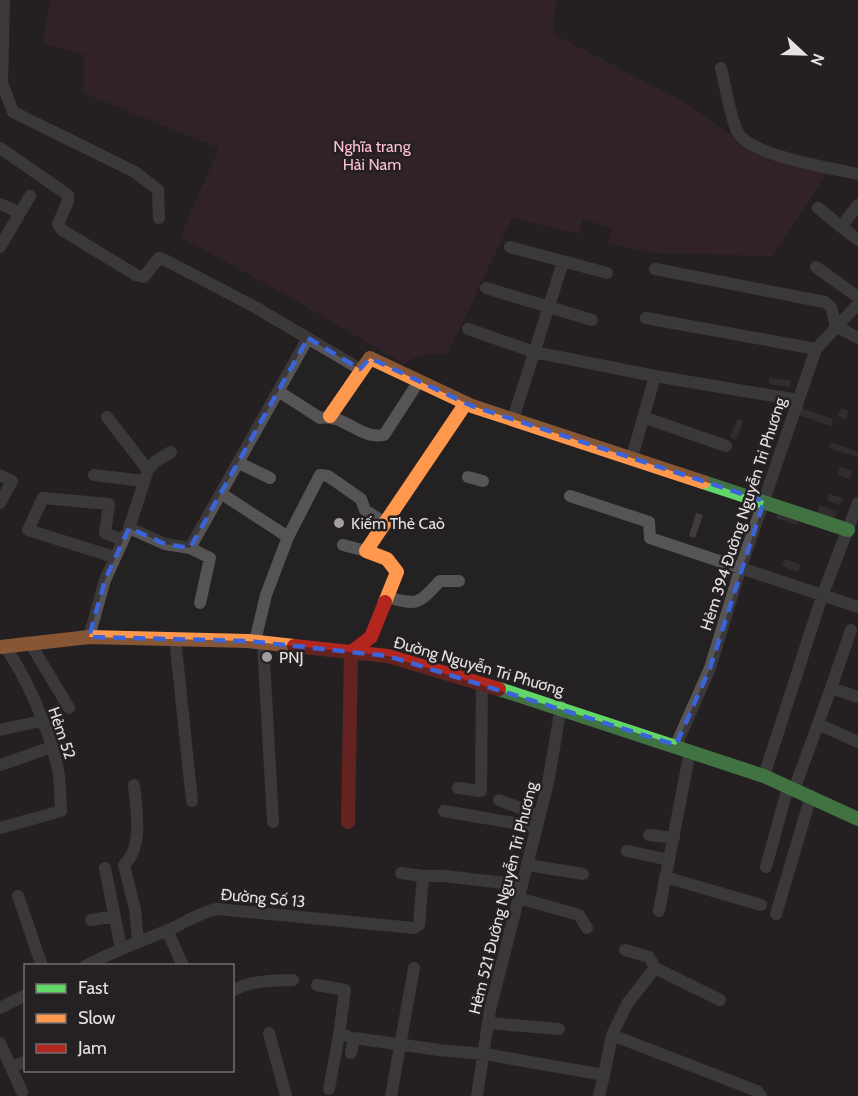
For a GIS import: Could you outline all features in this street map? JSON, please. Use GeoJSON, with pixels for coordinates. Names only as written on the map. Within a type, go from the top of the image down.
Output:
{"type":"FeatureCollection","features":[{"type":"Feature","properties":{"kind":"street"},"geometry":{"type":"LineString","coordinates":[[4,0],[2,83],[13,112],[135,172],[158,190],[159,218]]}},
{"type":"Feature","properties":{"kind":"street"},"geometry":{"type":"LineString","coordinates":[[721,68],[737,132],[749,144],[769,152],[858,174]]}},
{"type":"Feature","properties":{"kind":"street"},"geometry":{"type":"LineString","coordinates":[[0,148],[68,195],[68,201],[58,224],[62,230],[136,275],[144,277],[159,258],[165,260],[360,369]]}},
{"type":"Feature","properties":{"kind":"street"},"geometry":{"type":"LineString","coordinates":[[0,247],[30,196]]}},
{"type":"Feature","properties":{"kind":"street"},"geometry":{"type":"LineString","coordinates":[[0,204],[20,213]]}},
{"type":"Feature","properties":{"kind":"street"},"geometry":{"type":"LineString","coordinates":[[841,227],[858,205]]}},
{"type":"Feature","properties":{"kind":"street"},"geometry":{"type":"LineString","coordinates":[[818,208],[858,240]]}},
{"type":"Feature","properties":{"kind":"street"},"geometry":{"type":"LineString","coordinates":[[510,247],[607,273]]}},
{"type":"Feature","properties":{"kind":"street"},"geometry":{"type":"LineString","coordinates":[[513,419],[563,262]]}},
{"type":"Feature","properties":{"kind":"street"},"geometry":{"type":"LineString","coordinates":[[816,267],[858,297]]}},
{"type":"Feature","properties":{"kind":"street"},"geometry":{"type":"LineString","coordinates":[[655,269],[825,302],[833,313],[836,326],[858,338]]}},
{"type":"Feature","properties":{"kind":"street"},"geometry":{"type":"LineString","coordinates":[[486,288],[592,320]]}},
{"type":"Feature","properties":{"kind":"street","name":"Hẻm 394 Đường Nguyễn Tri Phương"},"geometry":{"type":"LineString","coordinates":[[676,745],[710,668],[741,567],[816,350],[858,304]]}},
{"type":"Feature","properties":{"kind":"street"},"geometry":{"type":"LineString","coordinates":[[646,318],[816,350]]}},
{"type":"Feature","properties":{"kind":"street"},"geometry":{"type":"LineString","coordinates":[[468,329],[534,352],[655,376],[798,400]]}},
{"type":"Feature","properties":{"kind":"street"},"geometry":{"type":"LineString","coordinates":[[190,548],[308,338]]}},
{"type":"Feature","properties":{"kind":"street"},"geometry":{"type":"LineString","coordinates":[[330,416],[360,369],[370,358],[466,403],[848,530]]}},
{"type":"Feature","properties":{"kind":"street"},"geometry":{"type":"LineString","coordinates":[[632,458],[655,376]]}},
{"type":"Feature","properties":{"kind":"street"},"geometry":{"type":"LineString","coordinates":[[278,391],[320,418],[330,416],[373,438],[384,435],[419,381]]}},
{"type":"Feature","properties":{"kind":"street"},"geometry":{"type":"LineString","coordinates":[[366,551],[466,403]]}},
{"type":"Feature","properties":{"kind":"street"},"geometry":{"type":"LineString","coordinates":[[107,417],[146,475]]}},
{"type":"Feature","properties":{"kind":"street"},"geometry":{"type":"LineString","coordinates":[[643,417],[726,446]]}},
{"type":"Feature","properties":{"kind":"street"},"geometry":{"type":"LineString","coordinates":[[89,636],[114,557],[129,528],[146,475],[171,452]]}},
{"type":"Feature","properties":{"kind":"street"},"geometry":{"type":"LineString","coordinates":[[239,463],[270,478]]}},
{"type":"Feature","properties":{"kind":"street"},"geometry":{"type":"LineString","coordinates":[[273,822],[259,642],[266,595],[288,537],[317,478],[324,474],[361,499],[365,510],[385,524]]}},
{"type":"Feature","properties":{"kind":"street"},"geometry":{"type":"LineString","coordinates":[[0,475],[12,481],[0,503]]}},
{"type":"Feature","properties":{"kind":"street"},"geometry":{"type":"LineString","coordinates":[[94,476],[146,475]]}},
{"type":"Feature","properties":{"kind":"street"},"geometry":{"type":"LineString","coordinates":[[468,477],[483,481]]}},
{"type":"Feature","properties":{"kind":"street"},"geometry":{"type":"LineString","coordinates":[[222,494],[288,537]]}},
{"type":"Feature","properties":{"kind":"street"},"geometry":{"type":"LineString","coordinates":[[570,496],[649,522],[650,538],[858,607]]}},
{"type":"Feature","properties":{"kind":"street"},"geometry":{"type":"LineString","coordinates":[[114,557],[28,530],[43,498],[109,500],[105,533],[123,540]]}},
{"type":"Feature","properties":{"kind":"street"},"geometry":{"type":"LineString","coordinates":[[764,776],[822,596],[858,503]]}},
{"type":"Feature","properties":{"kind":"street"},"geometry":{"type":"LineString","coordinates":[[129,528],[165,544],[190,548],[210,558],[200,603]]}},
{"type":"Feature","properties":{"kind":"street"},"geometry":{"type":"LineString","coordinates":[[343,545],[387,559],[397,573],[371,637],[351,652],[348,822]]}},
{"type":"Feature","properties":{"kind":"street"},"geometry":{"type":"LineString","coordinates":[[387,597],[413,604],[419,603],[440,581],[459,581]]}},
{"type":"Feature","properties":{"kind":"street"},"geometry":{"type":"LineString","coordinates":[[766,867],[791,788],[818,724],[851,630]]}},
{"type":"Feature","properties":{"kind":"street","name":"Đường Nguyễn Tri Phương"},"geometry":{"type":"LineString","coordinates":[[2,647],[89,636],[176,638],[259,642],[388,656],[561,707],[676,745],[764,776],[858,819]]}},
{"type":"Feature","properties":{"kind":"street"},"geometry":{"type":"LineString","coordinates":[[176,638],[192,801]]}},
{"type":"Feature","properties":{"kind":"street"},"geometry":{"type":"LineString","coordinates":[[30,643],[69,708]]}},
{"type":"Feature","properties":{"kind":"street","name":"Hẻm 52"},"geometry":{"type":"LineString","coordinates":[[0,828],[61,811],[58,766],[52,747],[22,671],[2,647]]}},
{"type":"Feature","properties":{"kind":"street"},"geometry":{"type":"LineString","coordinates":[[458,788],[480,791],[482,684]]}},
{"type":"Feature","properties":{"kind":"street"},"geometry":{"type":"LineString","coordinates":[[831,688],[858,697]]}},
{"type":"Feature","properties":{"kind":"street","name":"Hẻm 521 Đường Nguyễn Tri Phương"},"geometry":{"type":"LineString","coordinates":[[477,1096],[489,1023],[518,898],[528,865],[561,707]]}},
{"type":"Feature","properties":{"kind":"street"},"geometry":{"type":"LineString","coordinates":[[0,730],[41,721]]}},
{"type":"Feature","properties":{"kind":"street"},"geometry":{"type":"LineString","coordinates":[[818,724],[858,742]]}},
{"type":"Feature","properties":{"kind":"street"},"geometry":{"type":"LineString","coordinates":[[0,765],[52,747]]}},
{"type":"Feature","properties":{"kind":"street"},"geometry":{"type":"LineString","coordinates":[[659,911],[690,751]]}},
{"type":"Feature","properties":{"kind":"street"},"geometry":{"type":"LineString","coordinates":[[134,785],[137,825],[135,846],[131,859],[124,864],[135,909],[138,940]]}},
{"type":"Feature","properties":{"kind":"street"},"geometry":{"type":"LineString","coordinates":[[776,914],[811,796]]}},
{"type":"Feature","properties":{"kind":"street"},"geometry":{"type":"LineString","coordinates":[[499,800],[538,821]]}},
{"type":"Feature","properties":{"kind":"street"},"geometry":{"type":"LineString","coordinates":[[444,811],[538,821]]}},
{"type":"Feature","properties":{"kind":"street"},"geometry":{"type":"LineString","coordinates":[[649,835],[674,838]]}},
{"type":"Feature","properties":{"kind":"street"},"geometry":{"type":"LineString","coordinates":[[627,851],[669,860]]}},
{"type":"Feature","properties":{"kind":"street"},"geometry":{"type":"LineString","coordinates":[[528,865],[570,874],[583,874]]}},
{"type":"Feature","properties":{"kind":"street"},"geometry":{"type":"LineString","coordinates":[[105,868],[121,948]]}},
{"type":"Feature","properties":{"kind":"street"},"geometry":{"type":"LineString","coordinates":[[401,873],[522,885]]}},
{"type":"Feature","properties":{"kind":"street","name":"Đường Số 13"},"geometry":{"type":"LineString","coordinates":[[89,964],[202,912],[217,909],[417,927],[423,876]]}},
{"type":"Feature","properties":{"kind":"street"},"geometry":{"type":"LineString","coordinates":[[665,877],[761,905]]}},
{"type":"Feature","properties":{"kind":"street"},"geometry":{"type":"LineString","coordinates":[[18,897],[41,964]]}},
{"type":"Feature","properties":{"kind":"street"},"geometry":{"type":"LineString","coordinates":[[518,898],[579,915],[587,928]]}},
{"type":"Feature","properties":{"kind":"street"},"geometry":{"type":"LineString","coordinates":[[90,920],[115,916]]}},
{"type":"Feature","properties":{"kind":"street"},"geometry":{"type":"LineString","coordinates":[[167,930],[182,964]]}},
{"type":"Feature","properties":{"kind":"street"},"geometry":{"type":"LineString","coordinates":[[625,950],[649,957],[656,968],[720,1000]]}},
{"type":"Feature","properties":{"kind":"street"},"geometry":{"type":"LineString","coordinates":[[391,1096],[414,968]]}},
{"type":"Feature","properties":{"kind":"street"},"geometry":{"type":"LineString","coordinates":[[599,1096],[612,1035],[627,1004],[656,968]]}},
{"type":"Feature","properties":{"kind":"street"},"geometry":{"type":"LineString","coordinates":[[234,990],[262,981],[293,980]]}},
{"type":"Feature","properties":{"kind":"street"},"geometry":{"type":"LineString","coordinates":[[316,985],[345,990],[329,1089]]}},
{"type":"Feature","properties":{"kind":"street"},"geometry":{"type":"LineString","coordinates":[[0,1008],[24,996]]}},
{"type":"Feature","properties":{"kind":"street"},"geometry":{"type":"LineString","coordinates":[[489,1023],[559,1029]]}},
{"type":"Feature","properties":{"kind":"street"},"geometry":{"type":"LineString","coordinates":[[269,1033],[286,1096]]}},
{"type":"Feature","properties":{"kind":"street"},"geometry":{"type":"LineString","coordinates":[[339,1035],[399,1045],[484,1054],[604,1075]]}},
{"type":"Feature","properties":{"kind":"street"},"geometry":{"type":"LineString","coordinates":[[612,1035],[757,1091],[761,1096]]}},
{"type":"Feature","properties":{"kind":"street"},"geometry":{"type":"LineString","coordinates":[[351,1053],[354,1038]]}},
{"type":"Feature","properties":{"kind":"street"},"geometry":{"type":"LineString","coordinates":[[0,1043],[22,1092]]}},
{"type":"Feature","properties":{"kind":"street"},"geometry":{"type":"LineString","coordinates":[[12,1067],[24,1061]]}},
{"type":"Feature","properties":{"kind":"highlighted area"},"geometry":{"type":"Polygon","coordinates":[[[308,338],[360,369],[370,358],[472,406],[764,501],[710,668],[676,745],[388,656],[248,641],[89,637],[105,580],[129,528],[165,544],[190,548],[308,338]]]}},
{"type":"Feature","properties":{"kind":"green space","name":"Nghĩa trang Hải Nam"},"geometry":{"type":"Polygon","coordinates":[[[51,0],[556,0],[553,34],[683,101],[749,148],[827,173],[773,256],[654,253],[608,244],[612,228],[583,219],[579,234],[512,218],[447,355],[424,354],[404,364],[274,288],[180,237],[219,148],[83,93],[84,55],[42,43],[51,0]]]}},
{"type":"Feature","properties":{"kind":"building"},"geometry":{"type":"Polygon","coordinates":[[[770,378],[791,381],[790,387],[769,384],[770,378]]]}},
{"type":"Feature","properties":{"kind":"building"},"geometry":{"type":"Polygon","coordinates":[[[799,407],[833,419],[831,426],[796,414],[799,407]]]}},
{"type":"Feature","properties":{"kind":"building"},"geometry":{"type":"Polygon","coordinates":[[[841,408],[849,411],[846,419],[838,416],[841,408]]]}},
{"type":"Feature","properties":{"kind":"building"},"geometry":{"type":"Polygon","coordinates":[[[738,419],[743,421],[736,440],[730,437],[738,419]]]}},
{"type":"Feature","properties":{"kind":"building"},"geometry":{"type":"Polygon","coordinates":[[[831,442],[858,452],[857,457],[829,448],[831,442]]]}},
{"type":"Feature","properties":{"kind":"building"},"geometry":{"type":"Polygon","coordinates":[[[840,467],[852,471],[850,479],[838,475],[840,467]]]}},
{"type":"Feature","properties":{"kind":"building"},"geometry":{"type":"Polygon","coordinates":[[[829,494],[843,498],[840,505],[827,500],[829,494]]]}},
{"type":"Feature","properties":{"kind":"building"},"geometry":{"type":"Polygon","coordinates":[[[820,505],[837,512],[834,520],[817,514],[820,505]]]}},
{"type":"Feature","properties":{"kind":"building"},"geometry":{"type":"Polygon","coordinates":[[[779,511],[799,518],[797,525],[776,518],[779,511]]]}},
{"type":"Feature","properties":{"kind":"building"},"geometry":{"type":"Polygon","coordinates":[[[696,513],[703,515],[695,538],[689,536],[696,513]]]}},
{"type":"Feature","properties":{"kind":"building"},"geometry":{"type":"Polygon","coordinates":[[[785,559],[801,565],[798,572],[782,566],[785,559]]]}},
{"type":"Feature","properties":{"kind":"traffic: fast"},"geometry":{"type":"LineString","coordinates":[[703,482],[848,530]]}},
{"type":"Feature","properties":{"kind":"traffic: fast"},"geometry":{"type":"LineString","coordinates":[[499,689],[764,776],[858,819]]}},
{"type":"Feature","properties":{"kind":"traffic: slow"},"geometry":{"type":"LineString","coordinates":[[330,416],[370,358],[472,406],[703,482]]}},
{"type":"Feature","properties":{"kind":"traffic: slow"},"geometry":{"type":"LineString","coordinates":[[385,602],[397,572],[387,559],[366,551],[466,403]]}},
{"type":"Feature","properties":{"kind":"traffic: slow"},"geometry":{"type":"LineString","coordinates":[[0,647],[89,637],[248,641],[294,646]]}},
{"type":"Feature","properties":{"kind":"traffic: jam"},"geometry":{"type":"LineString","coordinates":[[348,822],[351,652],[371,637],[385,602]]}},
{"type":"Feature","properties":{"kind":"traffic: jam"},"geometry":{"type":"LineString","coordinates":[[294,646],[388,656],[499,689]]}},
{"type":"Feature","properties":{"kind":"place","name":"Kiếm Thẻ Caò"},"geometry":{"type":"Point","coordinates":[339,523]}},
{"type":"Feature","properties":{"kind":"place","name":"PNJ"},"geometry":{"type":"Point","coordinates":[267,657]}}]}
